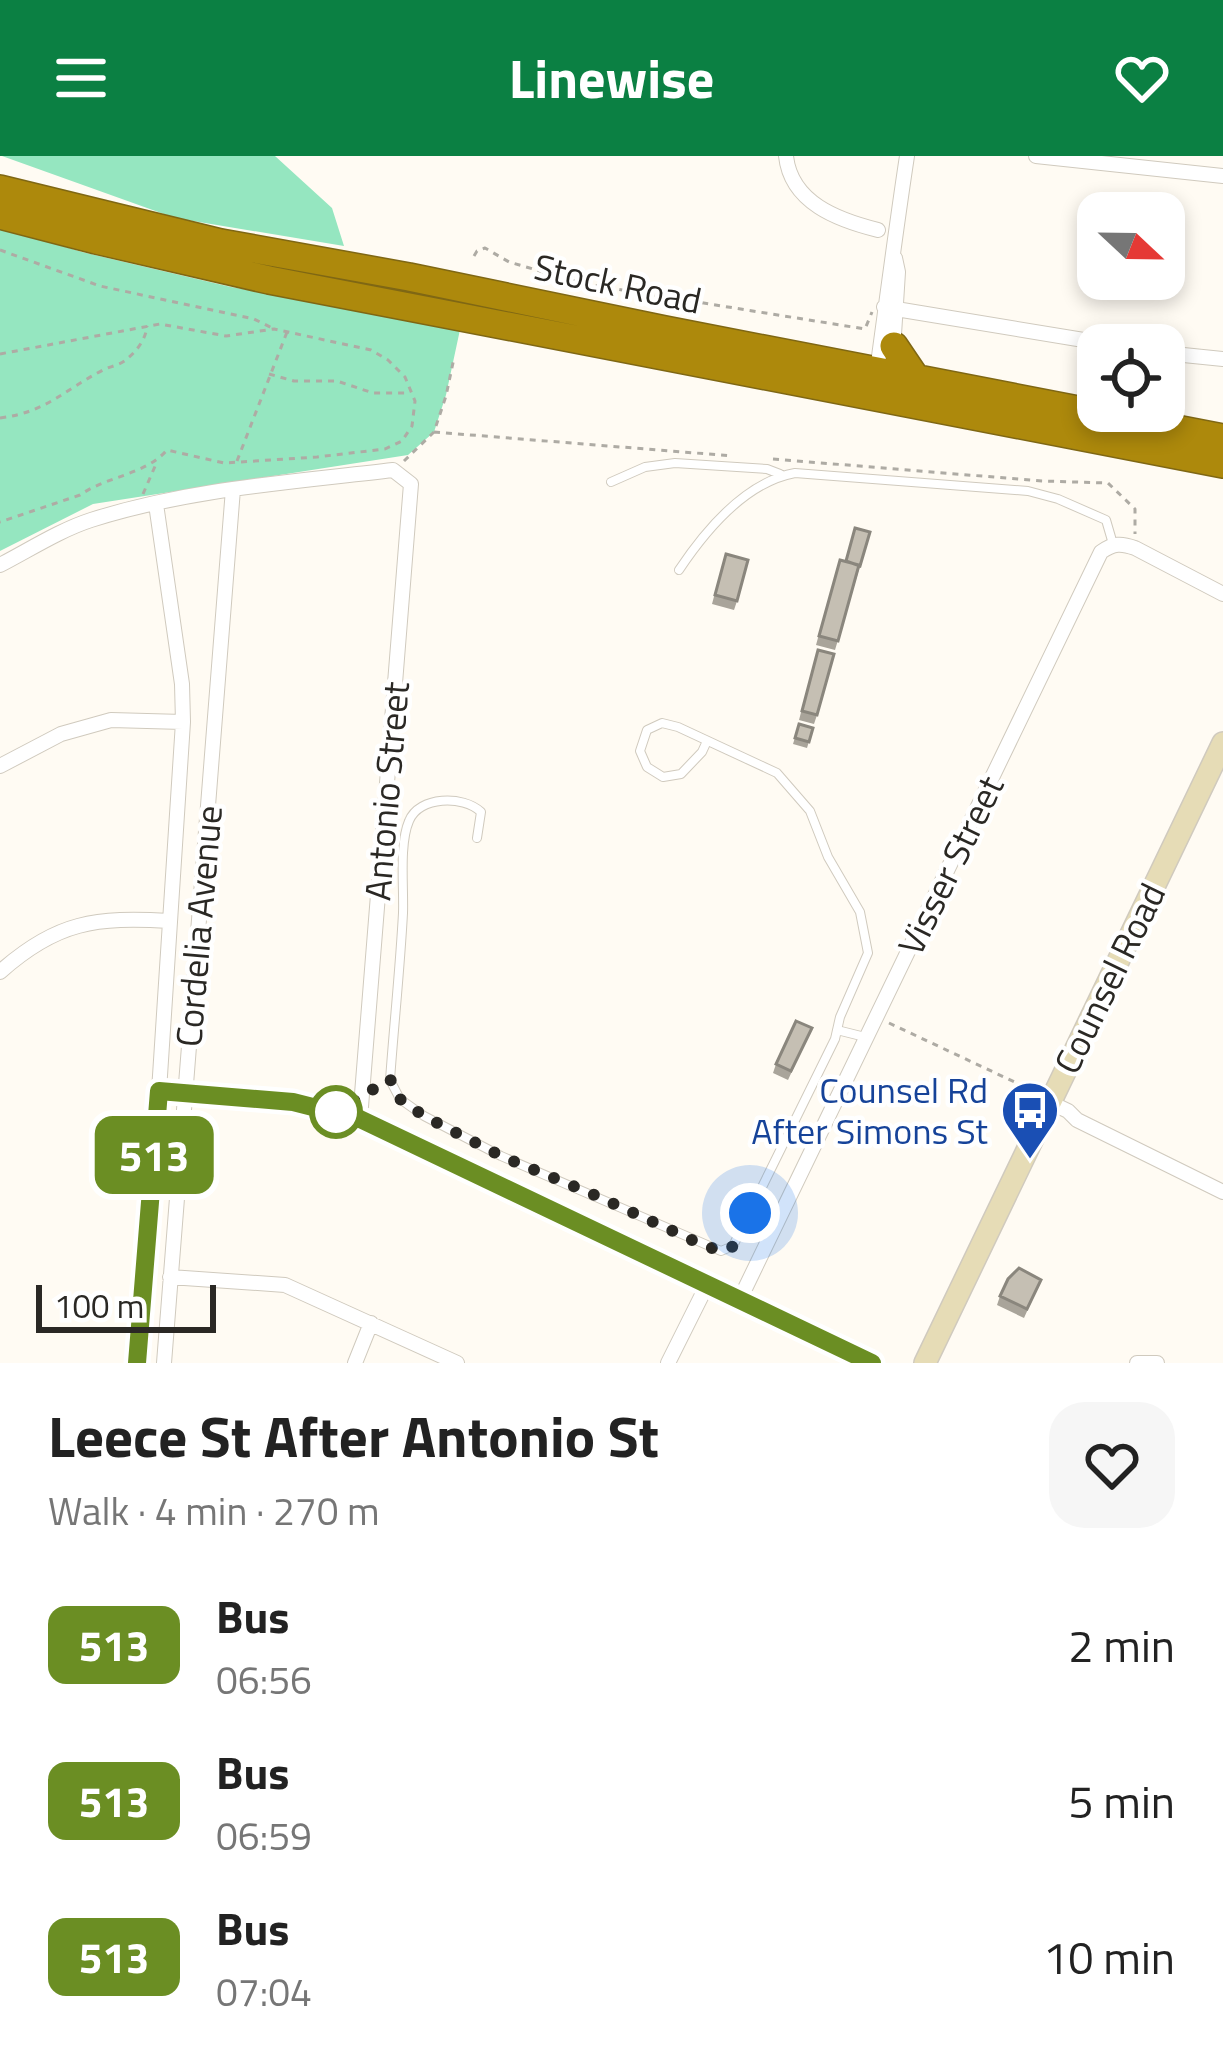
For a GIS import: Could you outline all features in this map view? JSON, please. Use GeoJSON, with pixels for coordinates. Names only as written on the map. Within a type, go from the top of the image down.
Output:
{"type":"FeatureCollection","features":[{"type":"Feature","properties":{"kind":"highway","name":"Stock Road"},"geometry":{"type":"LineString","coordinates":[[0,189],[221,243],[409,277],[890,378],[1223,464]]}},
{"type":"Feature","properties":{"kind":"highway","name":"Stock Road"},"geometry":{"type":"LineString","coordinates":[[0,215],[269,280],[890,378],[1223,438]]}},
{"type":"Feature","properties":{"kind":"street"},"geometry":{"type":"LineString","coordinates":[[786,156],[796,186],[814,206],[878,230]]}},
{"type":"Feature","properties":{"kind":"street"},"geometry":{"type":"LineString","coordinates":[[890,378],[891,308],[898,272],[894,254],[907,156]]}},
{"type":"Feature","properties":{"kind":"street"},"geometry":{"type":"LineString","coordinates":[[1036,156],[1223,176]]}},
{"type":"Feature","properties":{"kind":"street"},"geometry":{"type":"LineString","coordinates":[[890,378],[891,308]]}},
{"type":"Feature","properties":{"kind":"street"},"geometry":{"type":"LineString","coordinates":[[891,308],[1077,339]]}},
{"type":"Feature","properties":{"kind":"street"},"geometry":{"type":"LineString","coordinates":[[1185,355],[1223,359]]}},
{"type":"Feature","properties":{"kind":"street"},"geometry":{"type":"LineString","coordinates":[[0,566],[88,521],[149,500],[393,470]]}},
{"type":"Feature","properties":{"kind":"street","name":"Antonio Street"},"geometry":{"type":"LineString","coordinates":[[360,1119],[411,484],[393,470]]}},
{"type":"Feature","properties":{"kind":"street","name":"Cordelia Avenue"},"geometry":{"type":"LineString","coordinates":[[164,1363],[233,489]]}},
{"type":"Feature","properties":{"kind":"street","name":"Cordelia Avenue"},"geometry":{"type":"LineString","coordinates":[[137,1363],[183,722],[182,684],[149,500]]}},
{"type":"Feature","properties":{"kind":"street"},"geometry":{"type":"LineString","coordinates":[[1113,544],[1135,548],[1223,593]]}},
{"type":"Feature","properties":{"kind":"street","name":"Visser Street"},"geometry":{"type":"LineString","coordinates":[[740,1299],[1101,552],[1113,544]]}},
{"type":"Feature","properties":{"kind":"street"},"geometry":{"type":"LineString","coordinates":[[0,766],[61,734],[111,720],[183,722]]}},
{"type":"Feature","properties":{"kind":"street","name":"Counsel Road"},"geometry":{"type":"LineString","coordinates":[[913,1363],[922,1348],[929,1353],[1223,743]]}},
{"type":"Feature","properties":{"kind":"street"},"geometry":{"type":"LineString","coordinates":[[0,972],[28,947],[78,925],[120,919],[170,921]]}},
{"type":"Feature","properties":{"kind":"street"},"geometry":{"type":"LineString","coordinates":[[159,1091],[293,1102],[360,1119],[872,1363]]}},
{"type":"Feature","properties":{"kind":"street"},"geometry":{"type":"LineString","coordinates":[[1048,1104],[1064,1120],[1077,1120],[1218,1190],[1223,1169]]}},
{"type":"Feature","properties":{"kind":"street"},"geometry":{"type":"LineString","coordinates":[[170,1277],[285,1286],[457,1363]]}},
{"type":"Feature","properties":{"kind":"street"},"geometry":{"type":"LineString","coordinates":[[668,1363],[707,1283]]}},
{"type":"Feature","properties":{"kind":"street"},"geometry":{"type":"LineString","coordinates":[[355,1363],[371,1323]]}},
{"type":"Feature","properties":{"kind":"street"},"geometry":{"type":"LineString","coordinates":[[1137,1363],[1157,1363]]}},
{"type":"Feature","properties":{"kind":"lane"},"geometry":{"type":"LineString","coordinates":[[611,482],[645,467],[675,463],[767,469],[781,475]]}},
{"type":"Feature","properties":{"kind":"lane"},"geometry":{"type":"LineString","coordinates":[[679,570],[727,510],[781,475],[795,472],[1044,494],[1106,520],[1113,544]]}},
{"type":"Feature","properties":{"kind":"lane"},"geometry":{"type":"LineString","coordinates":[[477,838],[481,812],[452,801],[424,805],[411,814],[406,829],[390,1079],[400,1099],[501,1156],[722,1251],[734,1246],[835,1040],[868,953],[860,913],[828,857],[810,811],[777,773],[678,727],[662,723],[647,730],[640,751],[647,767],[663,776],[680,774],[707,741]]}},
{"type":"Feature","properties":{"kind":"lane"},"geometry":{"type":"LineString","coordinates":[[837,1030],[867,1038]]}},
{"type":"Feature","properties":{"kind":"path"},"geometry":{"type":"LineString","coordinates":[[474,256],[485,248],[509,262],[584,284],[866,329],[874,305],[891,308]]}},
{"type":"Feature","properties":{"kind":"path"},"geometry":{"type":"LineString","coordinates":[[0,250],[100,286],[371,350],[405,377],[415,400],[412,426],[402,441],[385,448],[236,463],[167,450],[156,463],[0,522]]}},
{"type":"Feature","properties":{"kind":"path"},"geometry":{"type":"LineString","coordinates":[[0,354],[147,326],[173,325],[226,336],[274,329]]}},
{"type":"Feature","properties":{"kind":"path"},"geometry":{"type":"LineString","coordinates":[[0,418],[43,408],[108,367],[125,362],[146,336],[147,326]]}},
{"type":"Feature","properties":{"kind":"path"},"geometry":{"type":"LineString","coordinates":[[236,463],[287,332]]}},
{"type":"Feature","properties":{"kind":"path"},"geometry":{"type":"LineString","coordinates":[[393,470],[434,432],[454,358]]}},
{"type":"Feature","properties":{"kind":"path"},"geometry":{"type":"LineString","coordinates":[[269,374],[294,381],[337,381],[373,393],[412,393]]}},
{"type":"Feature","properties":{"kind":"path"},"geometry":{"type":"LineString","coordinates":[[149,500],[156,463]]}},
{"type":"Feature","properties":{"kind":"path"},"geometry":{"type":"LineString","coordinates":[[877,1017],[1048,1104]]}},
{"type":"Feature","properties":{"kind":"green space"},"geometry":{"type":"Polygon","coordinates":[[[2,156],[275,156],[332,208],[344,246],[175,218],[2,156]]]}},
{"type":"Feature","properties":{"kind":"green space"},"geometry":{"type":"Polygon","coordinates":[[[0,227],[231,287],[461,325],[434,432],[408,455],[93,504],[0,551],[0,227]]]}},
{"type":"Feature","properties":{"kind":"building"},"geometry":{"type":"Polygon","coordinates":[[[855,528],[870,532],[860,566],[846,561],[855,528]]]}},
{"type":"Feature","properties":{"kind":"building"},"geometry":{"type":"Polygon","coordinates":[[[726,554],[748,560],[737,601],[715,595],[726,554]]]}},
{"type":"Feature","properties":{"kind":"building"},"geometry":{"type":"Polygon","coordinates":[[[840,560],[859,565],[838,641],[819,636],[840,560]]]}},
{"type":"Feature","properties":{"kind":"building"},"geometry":{"type":"Polygon","coordinates":[[[818,650],[834,654],[817,715],[802,711],[818,650]]]}},
{"type":"Feature","properties":{"kind":"building"},"geometry":{"type":"Polygon","coordinates":[[[799,724],[813,728],[809,742],[795,738],[799,724]]]}},
{"type":"Feature","properties":{"kind":"building"},"geometry":{"type":"Polygon","coordinates":[[[796,1021],[812,1028],[791,1071],[776,1064],[796,1021]]]}},
{"type":"Feature","properties":{"kind":"building"},"geometry":{"type":"Polygon","coordinates":[[[1019,1268],[1041,1280],[1027,1309],[1000,1296],[1019,1268]]]}},
{"type":"Feature","properties":{"kind":"bus line","name":"513"},"geometry":{"type":"LineString","coordinates":[[137,1363],[159,1091],[293,1102],[360,1119],[872,1363]]}},
{"type":"Feature","properties":{"kind":"place","name":"Counsel Rd After Simons St"},"geometry":{"type":"Point","coordinates":[1030,1161]}},
{"type":"Feature","properties":{"kind":"route"},"geometry":{"type":"LineString","coordinates":[[336,1112],[390,1079],[400,1099],[424,1116],[501,1156],[705,1246],[722,1251],[734,1246],[750,1213]]}}]}
